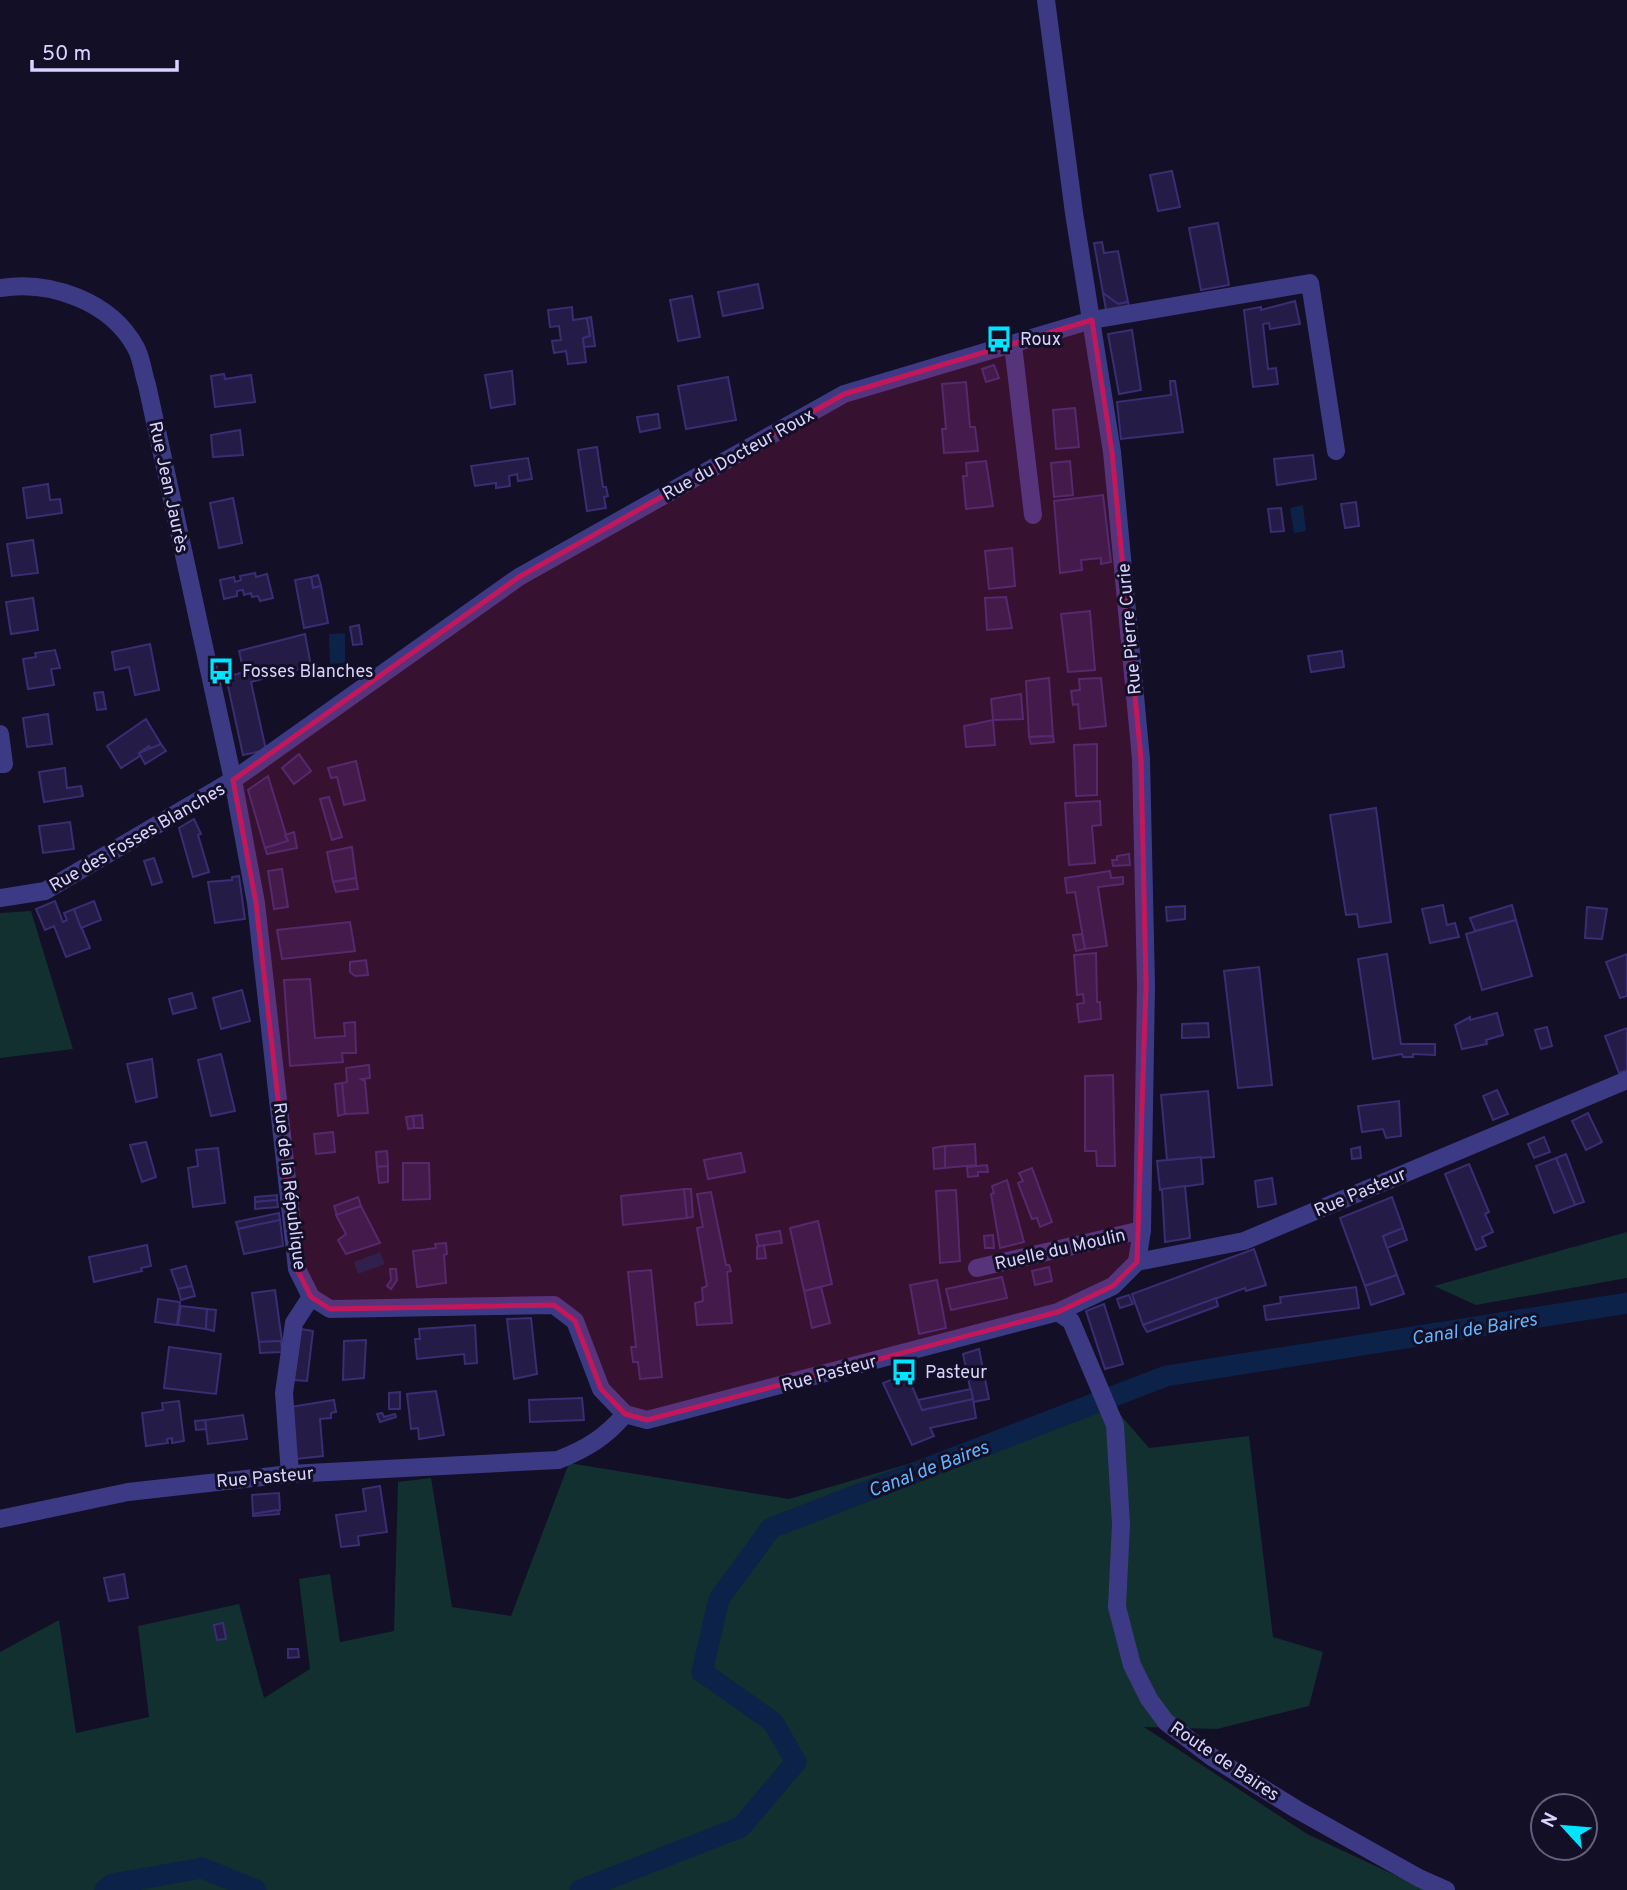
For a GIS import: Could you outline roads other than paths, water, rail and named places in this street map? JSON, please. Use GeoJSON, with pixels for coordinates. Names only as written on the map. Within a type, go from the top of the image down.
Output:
{"type":"FeatureCollection","features":[{"type":"Feature","properties":{"kind":"street","name":"Rue Pierre Curie"},"geometry":{"type":"LineString","coordinates":[[1046,0],[1074,213],[1112,452],[1141,759],[1146,985],[1142,1230],[1138,1262]]}},
{"type":"Feature","properties":{"kind":"street","name":"Rue du Docteur Roux"},"geometry":{"type":"LineString","coordinates":[[233,780],[519,577],[845,394],[1092,320],[1310,284],[1336,451]]}},
{"type":"Feature","properties":{"kind":"street","name":"Rue Jean Jaurès"},"geometry":{"type":"LineString","coordinates":[[0,288],[50,288],[92,304],[116,324],[136,348],[147,385],[233,780]]}},
{"type":"Feature","properties":{"kind":"street"},"geometry":{"type":"LineString","coordinates":[[1013,345],[1033,515]]}},
{"type":"Feature","properties":{"kind":"street"},"geometry":{"type":"LineString","coordinates":[[0,734],[4,764],[0,764]]}},
{"type":"Feature","properties":{"kind":"street","name":"Rue des Fosses Blanches"},"geometry":{"type":"LineString","coordinates":[[0,898],[45,891],[233,780]]}},
{"type":"Feature","properties":{"kind":"street","name":"Rue de la République"},"geometry":{"type":"LineString","coordinates":[[233,780],[257,911],[297,1269],[311,1297]]}},
{"type":"Feature","properties":{"kind":"street","name":"Rue Pasteur"},"geometry":{"type":"LineString","coordinates":[[0,1519],[128,1492],[290,1474],[558,1460],[586,1448],[612,1429],[625,1414],[647,1420],[674,1415],[1058,1312],[1113,1286],[1138,1262],[1244,1241],[1627,1080]]}},
{"type":"Feature","properties":{"kind":"street","name":"Ruelle du Moulin"},"geometry":{"type":"LineString","coordinates":[[977,1268],[1142,1230]]}},
{"type":"Feature","properties":{"kind":"street"},"geometry":{"type":"LineString","coordinates":[[290,1474],[284,1394],[294,1323],[311,1297],[330,1309],[554,1305],[575,1321],[601,1389],[625,1414]]}},
{"type":"Feature","properties":{"kind":"street","name":"Route de Baires"},"geometry":{"type":"LineString","coordinates":[[1058,1312],[1071,1321],[1115,1425],[1121,1524],[1117,1607],[1132,1665],[1149,1699],[1166,1722],[1212,1757],[1307,1816],[1446,1890]]}},
{"type":"Feature","properties":{"kind":"water"},"geometry":{"type":"Polygon","coordinates":[[[1303,505],[1306,531],[1294,533],[1290,508],[1303,505]]]}},
{"type":"Feature","properties":{"kind":"water"},"geometry":{"type":"Polygon","coordinates":[[[345,633],[345,663],[330,664],[329,634],[345,633]]]}},
{"type":"Feature","properties":{"kind":"water"},"geometry":{"type":"Polygon","coordinates":[[[380,1252],[385,1264],[358,1274],[354,1262],[380,1252]]]}},
{"type":"Feature","properties":{"kind":"waterway","name":"Canal de Baires"},"geometry":{"type":"LineString","coordinates":[[580,1890],[741,1827],[796,1762],[773,1722],[702,1672],[719,1599],[771,1528],[1166,1376],[1627,1303]]}},
{"type":"Feature","properties":{"kind":"waterway","name":"Canal de Baires"},"geometry":{"type":"LineString","coordinates":[[105,1890],[112,1884],[202,1868],[256,1890]]}},
{"type":"Feature","properties":{"kind":"place","name":"Roux"},"geometry":{"type":"Point","coordinates":[999,339]}},
{"type":"Feature","properties":{"kind":"place","name":"Fosses Blanches"},"geometry":{"type":"Point","coordinates":[221,671]}},
{"type":"Feature","properties":{"kind":"place","name":"Pasteur"},"geometry":{"type":"Point","coordinates":[904,1372]}}]}
